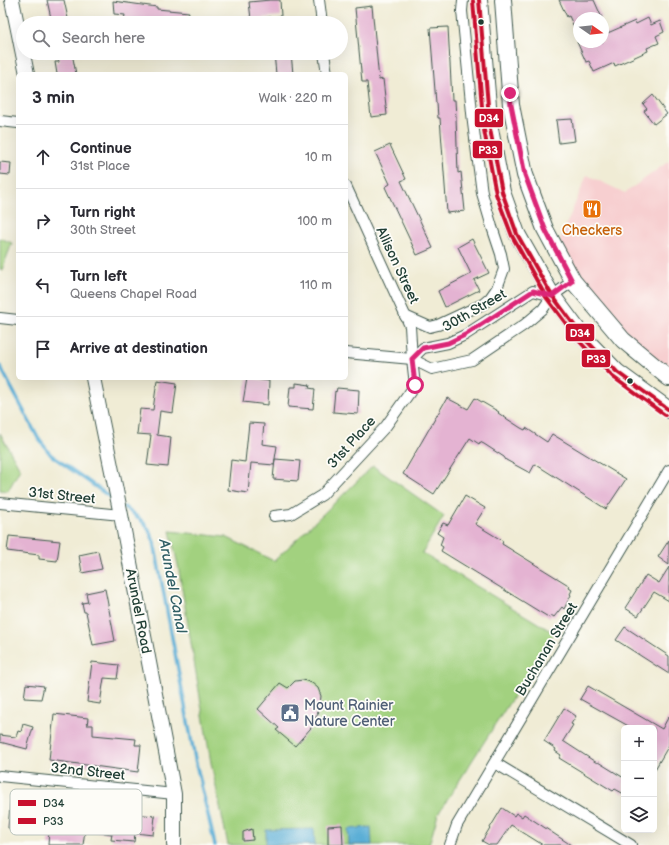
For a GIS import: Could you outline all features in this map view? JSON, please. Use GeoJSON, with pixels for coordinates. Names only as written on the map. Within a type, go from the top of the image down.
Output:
{"type":"FeatureCollection","features":[{"type":"Feature","properties":{"kind":"main road"},"geometry":{"type":"LineString","coordinates":[[479,0],[490,129],[502,192],[517,234],[552,296],[583,337],[617,372],[669,410]]}},
{"type":"Feature","properties":{"kind":"main road"},"geometry":{"type":"LineString","coordinates":[[503,0],[511,105],[525,175],[545,229],[572,281],[622,340],[669,378]]}},
{"type":"Feature","properties":{"kind":"street"},"geometry":{"type":"LineString","coordinates":[[12,0],[16,20]]}},
{"type":"Feature","properties":{"kind":"street"},"geometry":{"type":"LineString","coordinates":[[319,0],[321,16]]}},
{"type":"Feature","properties":{"kind":"street"},"geometry":{"type":"LineString","coordinates":[[405,316],[430,327],[438,325],[483,304],[490,298],[497,288],[504,269],[501,254],[482,193],[473,123],[462,11],[463,0]]}},
{"type":"Feature","properties":{"kind":"street"},"geometry":{"type":"LineString","coordinates":[[24,60],[27,72]]}},
{"type":"Feature","properties":{"kind":"street"},"geometry":{"type":"LineString","coordinates":[[325,60],[326,72]]}},
{"type":"Feature","properties":{"kind":"street"},"geometry":{"type":"LineString","coordinates":[[0,120],[16,123]]}},
{"type":"Feature","properties":{"kind":"street","name":"Allison Street"},"geometry":{"type":"LineString","coordinates":[[348,190],[410,326],[412,359]]}},
{"type":"Feature","properties":{"kind":"street"},"geometry":{"type":"LineString","coordinates":[[348,353],[412,359],[432,369],[472,360],[524,325],[544,309],[552,296],[572,281]]}},
{"type":"Feature","properties":{"kind":"street","name":"30th Street"},"geometry":{"type":"LineString","coordinates":[[412,359],[423,348],[448,343],[465,335],[533,291],[552,296]]}},
{"type":"Feature","properties":{"kind":"street"},"geometry":{"type":"LineString","coordinates":[[0,318],[16,320]]}},
{"type":"Feature","properties":{"kind":"street","name":"31st Place"},"geometry":{"type":"LineString","coordinates":[[274,516],[291,514],[322,495],[386,426],[415,385],[412,359]]}},
{"type":"Feature","properties":{"kind":"street","name":"Arundel Road"},"geometry":{"type":"LineString","coordinates":[[93,380],[113,473],[174,794],[174,845]]}},
{"type":"Feature","properties":{"kind":"street","name":"Buchanan Street"},"geometry":{"type":"LineString","coordinates":[[450,845],[457,825],[669,470]]}},
{"type":"Feature","properties":{"kind":"street","name":"31st Street"},"geometry":{"type":"LineString","coordinates":[[0,503],[121,515]]}},
{"type":"Feature","properties":{"kind":"street"},"geometry":{"type":"LineString","coordinates":[[495,763],[631,845]]}},
{"type":"Feature","properties":{"kind":"street","name":"32nd Street"},"geometry":{"type":"LineString","coordinates":[[0,776],[126,789]]}},
{"type":"Feature","properties":{"kind":"street","name":"32nd Street"},"geometry":{"type":"LineString","coordinates":[[142,791],[174,794]]}},
{"type":"Feature","properties":{"kind":"shaded area"},"geometry":{"type":"Polygon","coordinates":[[[669,161],[669,372],[632,341],[586,288],[559,242],[587,175],[625,193],[669,161]]]}},
{"type":"Feature","properties":{"kind":"green space"},"geometry":{"type":"Polygon","coordinates":[[[0,238],[12,243],[2,270],[0,269],[0,238]]]}},
{"type":"Feature","properties":{"kind":"green space"},"geometry":{"type":"Polygon","coordinates":[[[0,433],[20,469],[8,491],[0,490],[0,433]]]}},
{"type":"Feature","properties":{"kind":"green space"},"geometry":{"type":"Polygon","coordinates":[[[373,466],[444,516],[422,553],[554,633],[438,814],[429,845],[228,845],[211,763],[178,565],[170,531],[226,537],[274,561],[373,466]]]}},
{"type":"Feature","properties":{"kind":"water"},"geometry":{"type":"Polygon","coordinates":[[[371,827],[372,845],[349,845],[348,829],[371,827]]]}},
{"type":"Feature","properties":{"kind":"water"},"geometry":{"type":"Polygon","coordinates":[[[314,829],[315,845],[266,845],[266,830],[314,829]]]}},
{"type":"Feature","properties":{"kind":"building"},"geometry":{"type":"Polygon","coordinates":[[[47,0],[64,0],[67,16],[50,16],[47,0]]]}},
{"type":"Feature","properties":{"kind":"building"},"geometry":{"type":"Polygon","coordinates":[[[280,0],[281,16],[251,16],[249,2],[280,0]]]}},
{"type":"Feature","properties":{"kind":"building"},"geometry":{"type":"Polygon","coordinates":[[[559,0],[594,0],[599,12],[573,12],[573,25],[569,16],[567,17],[559,0]]]}},
{"type":"Feature","properties":{"kind":"building"},"geometry":{"type":"Polygon","coordinates":[[[113,1],[157,7],[157,9],[189,12],[188,16],[125,16],[114,14],[113,1]]]}},
{"type":"Feature","properties":{"kind":"building"},"geometry":{"type":"Polygon","coordinates":[[[372,6],[379,80],[383,79],[387,115],[371,117],[367,82],[362,82],[355,8],[372,6]]]}},
{"type":"Feature","properties":{"kind":"building"},"geometry":{"type":"Polygon","coordinates":[[[648,18],[651,25],[660,21],[664,32],[656,36],[659,43],[647,48],[648,51],[615,66],[614,63],[594,72],[589,61],[586,62],[580,48],[609,48],[609,32],[635,21],[636,24],[648,18]]]}},
{"type":"Feature","properties":{"kind":"building"},"geometry":{"type":"Polygon","coordinates":[[[448,27],[452,100],[455,100],[458,173],[461,172],[465,211],[447,213],[440,118],[438,118],[436,103],[430,28],[448,27]]]}},
{"type":"Feature","properties":{"kind":"building"},"geometry":{"type":"Polygon","coordinates":[[[59,60],[73,60],[76,72],[57,72],[55,62],[59,62],[59,60]]]}},
{"type":"Feature","properties":{"kind":"building"},"geometry":{"type":"Polygon","coordinates":[[[275,60],[292,60],[293,72],[276,72],[275,60]]]}},
{"type":"Feature","properties":{"kind":"building"},"geometry":{"type":"Polygon","coordinates":[[[653,95],[667,114],[654,124],[644,111],[647,109],[643,104],[653,95]]]}},
{"type":"Feature","properties":{"kind":"building"},"geometry":{"type":"Polygon","coordinates":[[[572,119],[575,141],[559,143],[556,120],[572,119]]]}},
{"type":"Feature","properties":{"kind":"building"},"geometry":{"type":"Polygon","coordinates":[[[390,145],[406,179],[401,181],[433,248],[417,255],[385,187],[390,184],[375,152],[390,145]]]}},
{"type":"Feature","properties":{"kind":"building"},"geometry":{"type":"Polygon","coordinates":[[[0,162],[11,163],[10,175],[0,174],[0,162]]]}},
{"type":"Feature","properties":{"kind":"building"},"geometry":{"type":"Polygon","coordinates":[[[472,239],[489,273],[474,280],[479,290],[445,307],[438,291],[471,274],[458,247],[472,239]]]}},
{"type":"Feature","properties":{"kind":"building"},"geometry":{"type":"Polygon","coordinates":[[[157,380],[177,383],[173,413],[160,411],[157,435],[171,437],[168,467],[147,465],[151,435],[137,434],[140,409],[153,410],[157,380]]]}},
{"type":"Feature","properties":{"kind":"building"},"geometry":{"type":"Polygon","coordinates":[[[247,380],[269,381],[268,405],[243,402],[247,380]]]}},
{"type":"Feature","properties":{"kind":"building"},"geometry":{"type":"Polygon","coordinates":[[[296,383],[310,385],[309,388],[315,389],[313,409],[288,407],[290,387],[296,387],[296,383]]]}},
{"type":"Feature","properties":{"kind":"building"},"geometry":{"type":"Polygon","coordinates":[[[337,388],[359,390],[358,414],[333,412],[335,391],[336,392],[337,388]]]}},
{"type":"Feature","properties":{"kind":"building"},"geometry":{"type":"Polygon","coordinates":[[[447,398],[468,409],[475,398],[499,412],[498,413],[521,428],[525,430],[526,428],[547,442],[552,434],[626,479],[606,509],[535,464],[530,473],[506,460],[504,457],[484,444],[480,442],[479,444],[470,438],[434,494],[403,474],[447,398]]]}},
{"type":"Feature","properties":{"kind":"building"},"geometry":{"type":"Polygon","coordinates":[[[249,423],[264,424],[262,444],[277,446],[274,465],[251,463],[248,493],[228,490],[231,460],[245,462],[249,423]]]}},
{"type":"Feature","properties":{"kind":"building"},"geometry":{"type":"Polygon","coordinates":[[[275,459],[300,461],[298,481],[273,479],[275,459]]]}},
{"type":"Feature","properties":{"kind":"building"},"geometry":{"type":"Polygon","coordinates":[[[465,496],[485,508],[475,524],[503,541],[502,544],[570,586],[569,588],[572,590],[571,595],[564,609],[562,607],[554,617],[551,615],[550,618],[441,551],[443,547],[440,545],[443,537],[437,533],[443,523],[448,525],[465,496]]]}},
{"type":"Feature","properties":{"kind":"building"},"geometry":{"type":"Polygon","coordinates":[[[9,536],[60,541],[57,561],[39,559],[39,555],[7,551],[9,536]]]}},
{"type":"Feature","properties":{"kind":"building"},"geometry":{"type":"Polygon","coordinates":[[[669,540],[669,565],[658,557],[669,540]]]}},
{"type":"Feature","properties":{"kind":"building"},"geometry":{"type":"Polygon","coordinates":[[[98,551],[102,569],[82,573],[79,555],[98,551]]]}},
{"type":"Feature","properties":{"kind":"building"},"geometry":{"type":"Polygon","coordinates":[[[669,567],[669,601],[654,592],[638,616],[625,608],[646,575],[659,583],[669,567]]]}},
{"type":"Feature","properties":{"kind":"building"},"geometry":{"type":"Polygon","coordinates":[[[105,589],[115,641],[93,645],[86,612],[84,612],[82,603],[88,602],[86,593],[105,589]]]}},
{"type":"Feature","properties":{"kind":"building"},"geometry":{"type":"Polygon","coordinates":[[[625,627],[669,656],[669,674],[616,640],[625,627]]]}},
{"type":"Feature","properties":{"kind":"building"},"geometry":{"type":"Polygon","coordinates":[[[92,662],[119,665],[117,679],[104,678],[100,704],[87,702],[92,662]]]}},
{"type":"Feature","properties":{"kind":"building","name":"Mount Rainier Nature Center"},"geometry":{"type":"Polygon","coordinates":[[[303,680],[312,683],[318,688],[321,696],[320,705],[317,712],[319,713],[315,718],[318,720],[295,746],[276,730],[279,728],[258,709],[280,683],[288,688],[295,681],[303,680]]]}},
{"type":"Feature","properties":{"kind":"building"},"geometry":{"type":"Polygon","coordinates":[[[26,684],[44,686],[41,699],[24,698],[26,684]]]}},
{"type":"Feature","properties":{"kind":"building"},"geometry":{"type":"Polygon","coordinates":[[[588,686],[655,725],[627,725],[580,699],[588,686]]]}},
{"type":"Feature","properties":{"kind":"building"},"geometry":{"type":"Polygon","coordinates":[[[564,708],[576,716],[571,724],[573,725],[563,741],[621,776],[621,792],[615,789],[613,791],[559,758],[561,755],[555,751],[556,749],[544,741],[564,708]]]}},
{"type":"Feature","properties":{"kind":"building"},"geometry":{"type":"Polygon","coordinates":[[[54,714],[88,718],[87,725],[93,725],[93,735],[136,739],[135,745],[141,745],[138,772],[49,760],[54,714]]]}},
{"type":"Feature","properties":{"kind":"building"},"geometry":{"type":"Polygon","coordinates":[[[669,716],[669,745],[657,766],[657,726],[662,729],[669,716]]]}},
{"type":"Feature","properties":{"kind":"building"},"geometry":{"type":"Polygon","coordinates":[[[23,724],[33,727],[27,749],[0,742],[0,735],[16,737],[18,731],[21,732],[23,724]]]}},
{"type":"Feature","properties":{"kind":"building"},"geometry":{"type":"Polygon","coordinates":[[[10,807],[10,828],[8,828],[10,807]]]}},
{"type":"Feature","properties":{"kind":"building"},"geometry":{"type":"Polygon","coordinates":[[[502,808],[514,816],[516,813],[522,817],[524,814],[571,845],[543,845],[511,825],[497,845],[489,845],[482,841],[502,808]]]}},
{"type":"Feature","properties":{"kind":"building"},"geometry":{"type":"Polygon","coordinates":[[[142,815],[155,816],[153,835],[142,834],[142,815]]]}},
{"type":"Feature","properties":{"kind":"building"},"geometry":{"type":"Polygon","coordinates":[[[342,825],[343,845],[328,845],[328,826],[342,825]]]}},
{"type":"Feature","properties":{"kind":"building"},"geometry":{"type":"Polygon","coordinates":[[[252,829],[253,840],[243,841],[243,832],[252,829]]]}},
{"type":"Feature","properties":{"kind":"building"},"geometry":{"type":"Polygon","coordinates":[[[49,835],[84,835],[83,845],[48,845],[49,835]]]}},
{"type":"Feature","properties":{"kind":"building"},"geometry":{"type":"Polygon","coordinates":[[[112,835],[135,835],[134,842],[111,840],[112,835]]]}},
{"type":"Feature","properties":{"kind":"waterway","name":"Arundel Canal"},"geometry":{"type":"LineString","coordinates":[[0,366],[38,438],[51,455],[113,499]]}},
{"type":"Feature","properties":{"kind":"waterway","name":"Arundel Canal"},"geometry":{"type":"LineString","coordinates":[[124,507],[146,526],[154,542],[195,759],[215,845]]}},
{"type":"Feature","properties":{"kind":"transit line","name":"D34"},"geometry":{"type":"LineString","coordinates":[[479,0],[490,129],[502,192],[517,234],[551,294],[583,337],[617,372],[669,410]]}},
{"type":"Feature","properties":{"kind":"transit line","name":"P33"},"geometry":{"type":"LineString","coordinates":[[473,1],[484,130],[496,194],[512,236],[546,297],[579,341],[613,377],[665,415]]}},
{"type":"Feature","properties":{"kind":"place","name":"Checkers"},"geometry":{"type":"Point","coordinates":[592,209]}},
{"type":"Feature","properties":{"kind":"place","name":"Mount Rainier Nature Center"},"geometry":{"type":"Point","coordinates":[290,713]}},
{"type":"Feature","properties":{"kind":"route"},"geometry":{"type":"LineString","coordinates":[[415,385],[412,359],[423,348],[448,343],[465,335],[492,316],[533,291],[552,296],[572,281],[545,229],[525,175],[510,93]]}}]}
